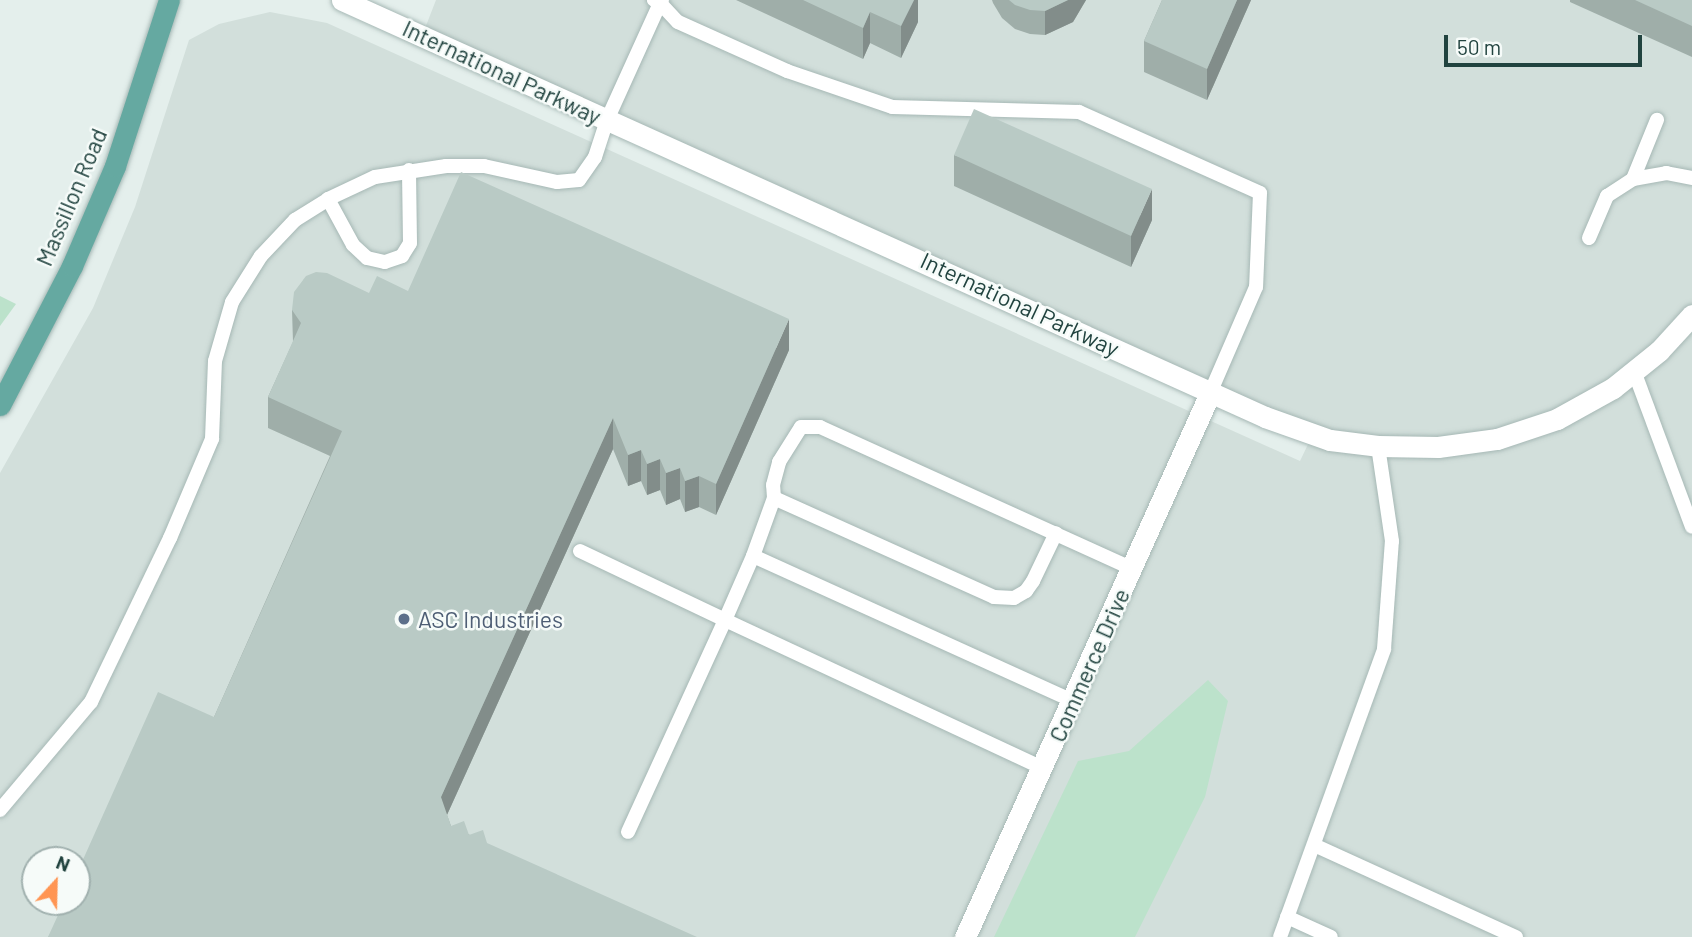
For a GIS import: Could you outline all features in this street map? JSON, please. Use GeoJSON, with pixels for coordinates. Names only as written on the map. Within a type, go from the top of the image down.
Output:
{"type":"FeatureCollection","features":[{"type":"Feature","properties":{"kind":"main road","name":"Massillon Road"},"geometry":{"type":"LineString","coordinates":[[0,405],[72,266],[115,166],[169,0]]}},
{"type":"Feature","properties":{"kind":"street","name":"International Parkway"},"geometry":{"type":"LineString","coordinates":[[342,0],[1298,431],[1330,440],[1378,446],[1438,447],[1497,439],[1557,419],[1613,388],[1659,351],[1692,315]]}},
{"type":"Feature","properties":{"kind":"street","name":"Commerce Drive"},"geometry":{"type":"LineString","coordinates":[[965,937],[1133,569],[1210,391]]}},
{"type":"Feature","properties":{"kind":"lane"},"geometry":{"type":"LineString","coordinates":[[0,810],[91,702],[170,538],[212,439],[215,361],[232,302],[261,256],[295,220],[328,199],[375,177],[409,170],[484,166],[557,182],[579,180],[595,157],[607,120],[659,1],[678,22],[786,71],[892,107],[1079,112],[1260,193],[1256,287],[1210,391]]}},
{"type":"Feature","properties":{"kind":"lane"},"geometry":{"type":"LineString","coordinates":[[1633,179],[1657,120]]}},
{"type":"Feature","properties":{"kind":"lane"},"geometry":{"type":"LineString","coordinates":[[328,199],[354,245],[367,258],[385,262],[402,256],[410,243],[409,170]]}},
{"type":"Feature","properties":{"kind":"lane"},"geometry":{"type":"LineString","coordinates":[[1589,238],[1607,196],[1633,179],[1667,173],[1692,178]]}},
{"type":"Feature","properties":{"kind":"lane"},"geometry":{"type":"LineString","coordinates":[[1634,371],[1692,527]]}},
{"type":"Feature","properties":{"kind":"lane"},"geometry":{"type":"LineString","coordinates":[[628,832],[753,556],[774,498],[776,474],[789,442],[800,427],[820,427],[1133,569]]}},
{"type":"Feature","properties":{"kind":"lane"},"geometry":{"type":"LineString","coordinates":[[1280,937],[1384,649],[1392,541],[1378,446]]}},
{"type":"Feature","properties":{"kind":"lane"},"geometry":{"type":"LineString","coordinates":[[774,498],[994,597],[1014,597],[1026,591],[1056,534]]}},
{"type":"Feature","properties":{"kind":"lane"},"geometry":{"type":"LineString","coordinates":[[580,551],[1042,768]]}},
{"type":"Feature","properties":{"kind":"lane"},"geometry":{"type":"LineString","coordinates":[[753,556],[1073,701]]}},
{"type":"Feature","properties":{"kind":"lane"},"geometry":{"type":"LineString","coordinates":[[1314,845],[1517,937]]}},
{"type":"Feature","properties":{"kind":"lane"},"geometry":{"type":"LineString","coordinates":[[1287,918],[1331,937]]}},
{"type":"Feature","properties":{"kind":"shaded area"},"geometry":{"type":"Polygon","coordinates":[[[436,0],[1692,0],[1692,937],[0,937],[0,473],[93,308],[135,207],[189,40],[219,24],[270,12],[327,23],[1300,461],[1312,436],[422,36],[436,0]]]}},
{"type":"Feature","properties":{"kind":"green space"},"geometry":{"type":"Polygon","coordinates":[[[0,296],[16,304],[0,326],[0,296]]]}},
{"type":"Feature","properties":{"kind":"green space"},"geometry":{"type":"Polygon","coordinates":[[[1208,680],[1228,701],[1205,797],[1135,937],[994,937],[1078,761],[1129,751],[1208,680]]]}},
{"type":"Feature","properties":{"kind":"building"},"geometry":{"type":"Polygon","coordinates":[[[803,0],[914,0],[901,26],[870,12],[863,28],[803,0]]]}},
{"type":"Feature","properties":{"kind":"building"},"geometry":{"type":"Polygon","coordinates":[[[1009,0],[1068,0],[1045,11],[1030,10],[1009,0]]]}},
{"type":"Feature","properties":{"kind":"building"},"geometry":{"type":"Polygon","coordinates":[[[1162,0],[1237,0],[1207,69],[1144,41],[1162,0]]]}},
{"type":"Feature","properties":{"kind":"building"},"geometry":{"type":"Polygon","coordinates":[[[1635,0],[1692,0],[1692,26],[1635,0]]]}},
{"type":"Feature","properties":{"kind":"building"},"geometry":{"type":"Polygon","coordinates":[[[974,109],[1152,189],[1131,236],[954,155],[974,109]]]}},
{"type":"Feature","properties":{"kind":"building","name":"ASC Industries"},"geometry":{"type":"Polygon","coordinates":[[[461,172],[789,319],[716,484],[699,476],[685,481],[680,468],[666,473],[660,459],[647,464],[641,450],[628,455],[613,418],[441,797],[451,826],[464,821],[469,835],[483,830],[487,843],[697,937],[48,937],[58,916],[91,916],[89,846],[158,692],[214,717],[342,431],[268,397],[301,323],[292,310],[294,292],[306,276],[316,272],[327,273],[369,293],[377,276],[408,291],[461,172]]]}},
{"type":"Feature","properties":{"kind":"place","name":"ASC Industries"},"geometry":{"type":"Point","coordinates":[404,619]}}]}
